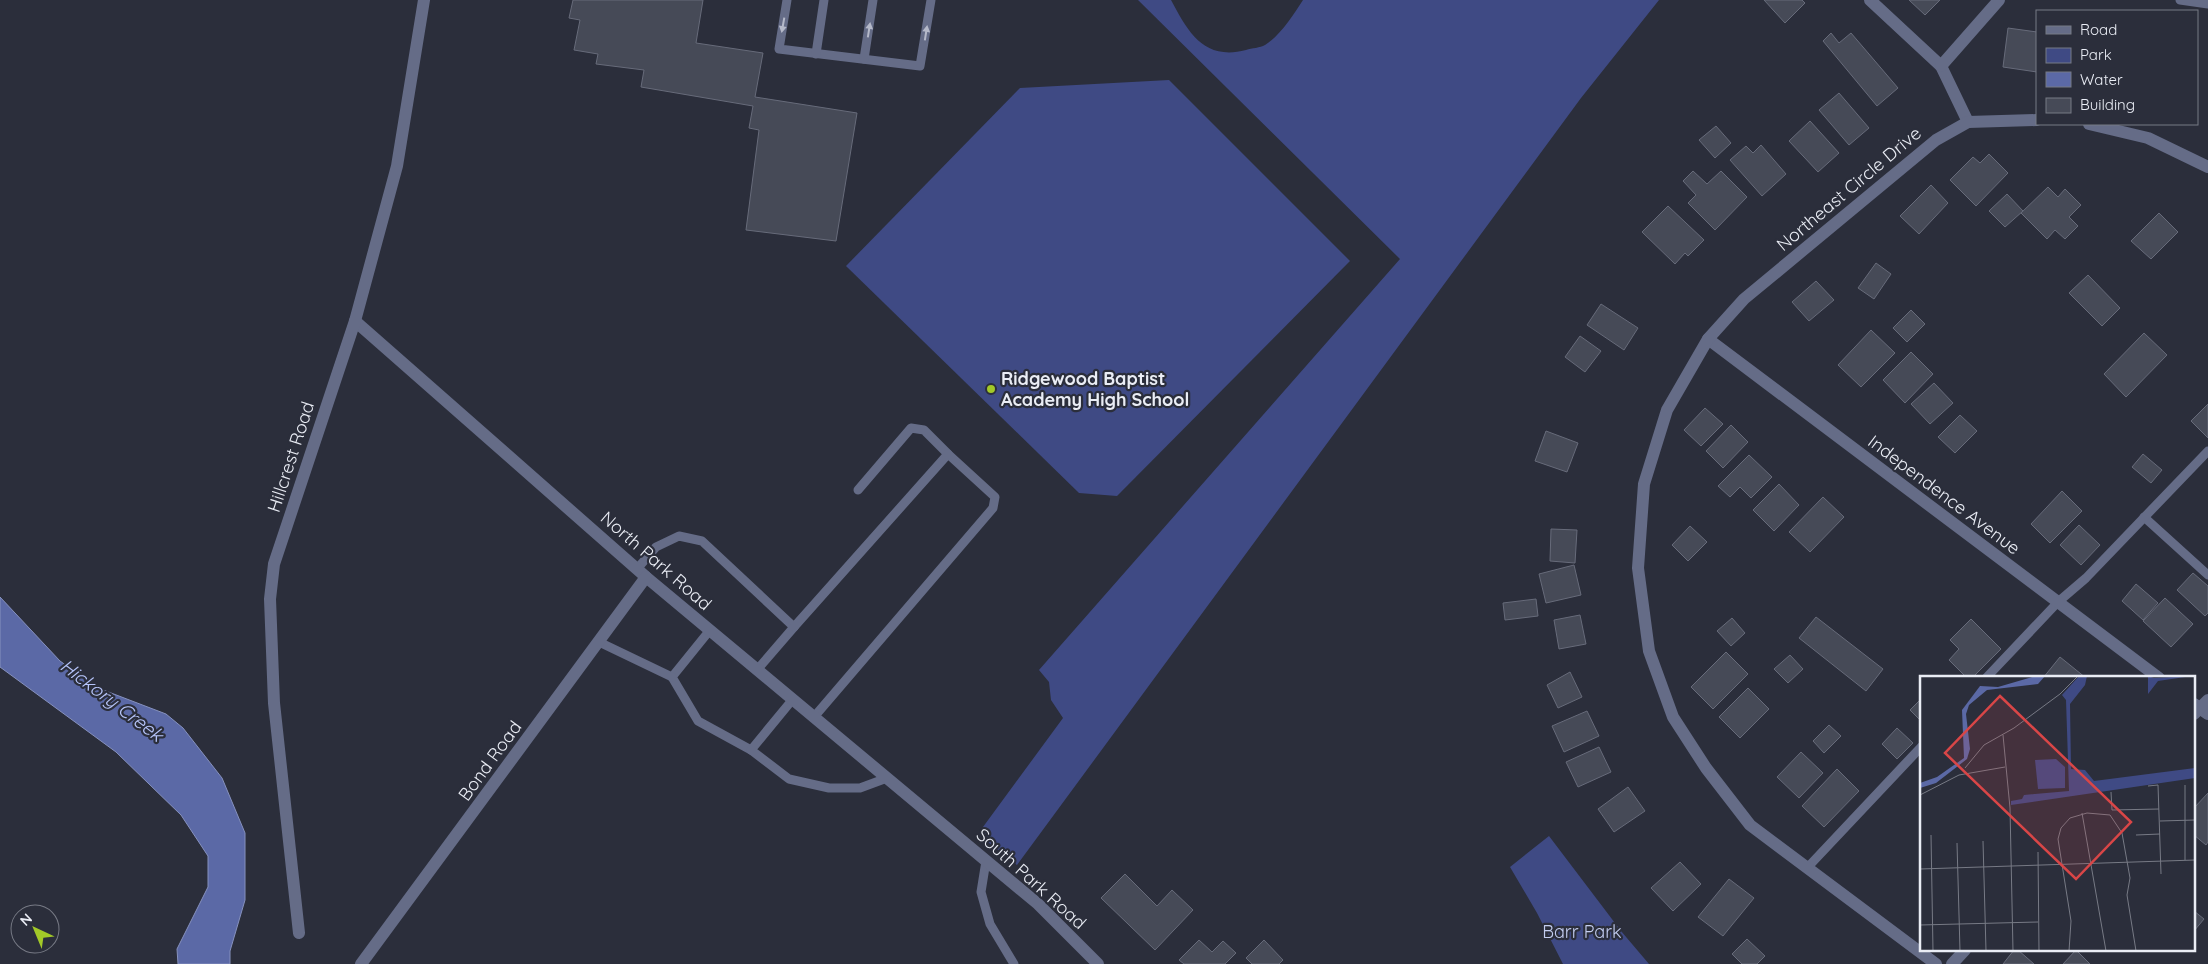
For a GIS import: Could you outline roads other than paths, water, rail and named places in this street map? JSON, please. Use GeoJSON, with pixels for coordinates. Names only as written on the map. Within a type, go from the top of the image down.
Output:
{"type":"FeatureCollection","features":[{"type":"Feature","properties":{"kind":"street","name":"Hillcrest Road"},"geometry":{"type":"LineString","coordinates":[[300,933],[274,702],[270,599],[274,564],[355,321],[397,166],[424,0]]}},
{"type":"Feature","properties":{"kind":"street"},"geometry":{"type":"LineString","coordinates":[[1870,0],[1941,66],[1968,122]]}},
{"type":"Feature","properties":{"kind":"street"},"geometry":{"type":"LineString","coordinates":[[1941,66],[1999,0]]}},
{"type":"Feature","properties":{"kind":"street","name":"Northeast Circle Drive"},"geometry":{"type":"LineString","coordinates":[[1920,952],[1750,825],[1706,768],[1674,717],[1649,651],[1638,568],[1644,484],[1667,410],[1708,339],[1744,299],[1936,140],[1968,122],[2036,120]]}},
{"type":"Feature","properties":{"kind":"street"},"geometry":{"type":"LineString","coordinates":[[2093,125],[2148,138],[2208,167]]}},
{"type":"Feature","properties":{"kind":"street","name":"North Park Road"},"geometry":{"type":"LineString","coordinates":[[355,321],[642,573],[940,822]]}},
{"type":"Feature","properties":{"kind":"street","name":"Independence Avenue"},"geometry":{"type":"LineString","coordinates":[[1708,339],[2156,676]]}},
{"type":"Feature","properties":{"kind":"street","name":"Bond Road"},"geometry":{"type":"LineString","coordinates":[[361,964],[599,642],[642,573]]}},
{"type":"Feature","properties":{"kind":"street","name":"South Park Road"},"geometry":{"type":"LineString","coordinates":[[940,822],[1038,904],[1098,964]]}},
{"type":"Feature","properties":{"kind":"street","name":"Northeast Circle Drive"},"geometry":{"type":"LineString","coordinates":[[1920,952],[1936,964]]}},
{"type":"Feature","properties":{"kind":"street"},"geometry":{"type":"LineString","coordinates":[[1952,964],[1963,952]]}},
{"type":"Feature","properties":{"kind":"lane"},"geometry":{"type":"LineString","coordinates":[[787,0],[779,49],[920,66],[931,0]]}},
{"type":"Feature","properties":{"kind":"lane"},"geometry":{"type":"LineString","coordinates":[[816,54],[824,0]]}},
{"type":"Feature","properties":{"kind":"lane"},"geometry":{"type":"LineString","coordinates":[[864,59],[874,0]]}},
{"type":"Feature","properties":{"kind":"lane"},"geometry":{"type":"LineString","coordinates":[[2180,0],[2208,4]]}},
{"type":"Feature","properties":{"kind":"lane"},"geometry":{"type":"LineString","coordinates":[[814,717],[993,508],[996,497],[924,430],[911,428],[858,490]]}},
{"type":"Feature","properties":{"kind":"lane"},"geometry":{"type":"LineString","coordinates":[[1988,676],[2058,602],[2086,578],[2208,451]]}},
{"type":"Feature","properties":{"kind":"lane"},"geometry":{"type":"LineString","coordinates":[[758,670],[948,454]]}},
{"type":"Feature","properties":{"kind":"lane"},"geometry":{"type":"LineString","coordinates":[[2144,517],[2208,575]]}},
{"type":"Feature","properties":{"kind":"lane"},"geometry":{"type":"LineString","coordinates":[[642,573],[656,548],[679,536],[702,541],[794,627]]}},
{"type":"Feature","properties":{"kind":"lane"},"geometry":{"type":"LineString","coordinates":[[672,677],[710,630]]}},
{"type":"Feature","properties":{"kind":"lane"},"geometry":{"type":"LineString","coordinates":[[599,642],[672,677],[698,721],[751,750],[788,778],[829,788],[860,788],[888,778]]}},
{"type":"Feature","properties":{"kind":"lane"},"geometry":{"type":"LineString","coordinates":[[751,750],[793,699]]}},
{"type":"Feature","properties":{"kind":"lane"},"geometry":{"type":"LineString","coordinates":[[1808,867],[1920,748]]}},
{"type":"Feature","properties":{"kind":"lane"},"geometry":{"type":"LineString","coordinates":[[986,861],[981,892],[990,924],[1014,964]]}},
{"type":"Feature","properties":{"kind":"water","name":"Hickory Creek"},"geometry":{"type":"Polygon","coordinates":[[[0,597],[60,661],[98,688],[166,714],[183,728],[222,778],[245,833],[245,900],[230,951],[230,964],[178,964],[177,949],[208,887],[208,856],[181,815],[116,752],[0,667],[0,597]]]}},
{"type":"Feature","properties":{"kind":"place","name":"Ridgewood Baptist Academy High School"},"geometry":{"type":"Point","coordinates":[991,389]}},
{"type":"Feature","properties":{"kind":"park label","name":"Barr Park"},"geometry":{"type":"Point","coordinates":[1582,932]}}]}
